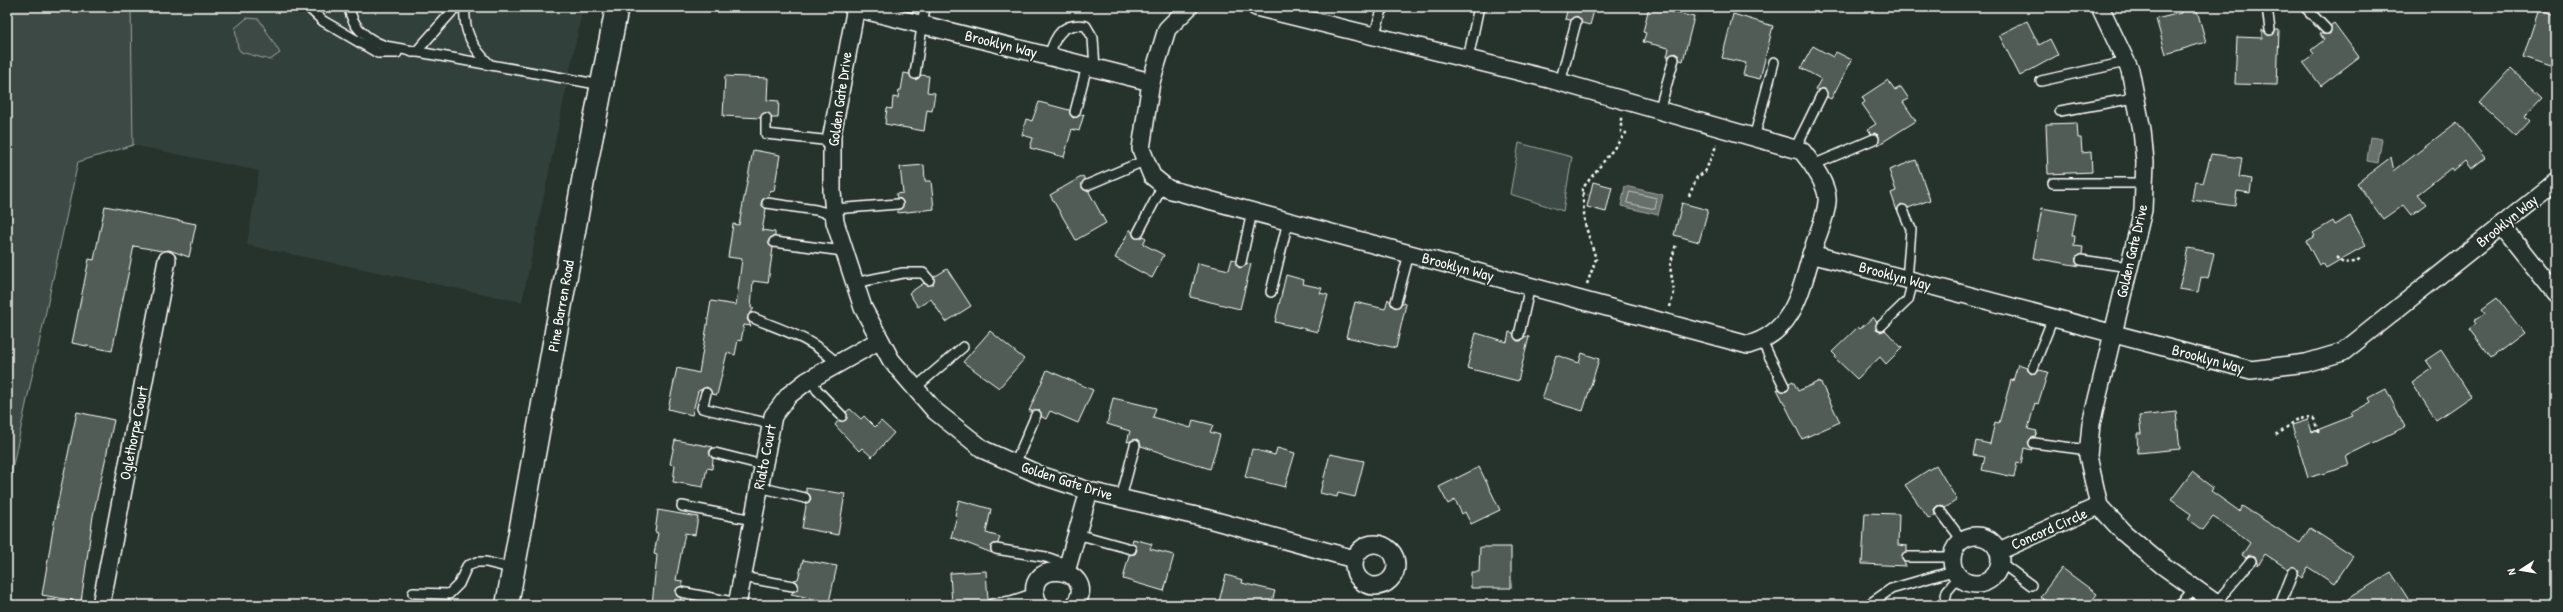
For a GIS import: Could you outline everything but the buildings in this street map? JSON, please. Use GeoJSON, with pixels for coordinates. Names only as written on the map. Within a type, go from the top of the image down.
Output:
{"type":"FeatureCollection","features":[{"type":"Feature","properties":{"kind":"main road","name":"Pine Barren Road"},"geometry":{"type":"LineString","coordinates":[[507,605],[583,181],[617,7]]}},
{"type":"Feature","properties":{"kind":"street","name":"Brooklyn Way"},"geometry":{"type":"LineString","coordinates":[[855,7],[1150,82]]}},
{"type":"Feature","properties":{"kind":"street","name":"Golden Gate Drive"},"geometry":{"type":"LineString","coordinates":[[855,7],[832,141],[834,212],[843,251],[863,308],[891,360],[935,411],[984,450],[1040,475],[1089,491],[1205,518],[1354,559]]}},
{"type":"Feature","properties":{"kind":"street","name":"Brooklyn Way"},"geometry":{"type":"LineString","coordinates":[[1189,7],[1167,29],[1150,82],[1141,149],[1152,176],[1168,189],[1748,344],[1762,341]]}},
{"type":"Feature","properties":{"kind":"street"},"geometry":{"type":"LineString","coordinates":[[1256,7],[1299,12],[1374,36],[1560,82],[1802,151],[1818,171],[1828,202],[1795,308],[1778,329],[1762,341]]}},
{"type":"Feature","properties":{"kind":"street","name":"Golden Gate Drive"},"geometry":{"type":"LineString","coordinates":[[2099,506],[2088,450],[2091,424],[2143,210],[2144,183],[2143,138],[2126,62],[2100,7]]}},
{"type":"Feature","properties":{"kind":"street","name":"Brooklyn Way"},"geometry":{"type":"LineString","coordinates":[[1812,254],[2251,370],[2306,362],[2344,352],[2556,182]]}},
{"type":"Feature","properties":{"kind":"street"},"geometry":{"type":"LineString","coordinates":[[2502,226],[2556,294]]}},
{"type":"Feature","properties":{"kind":"street","name":"Oglethorpe Court"},"geometry":{"type":"LineString","coordinates":[[101,605],[167,260]]}},
{"type":"Feature","properties":{"kind":"street","name":"Rialto Court"},"geometry":{"type":"LineString","coordinates":[[738,604],[773,416],[789,395],[811,379],[880,340]]}},
{"type":"Feature","properties":{"kind":"street"},"geometry":{"type":"LineString","coordinates":[[1067,569],[1089,491]]}},
{"type":"Feature","properties":{"kind":"street"},"geometry":{"type":"LineString","coordinates":[[2099,506],[2124,533],[2162,565],[2217,604]]}},
{"type":"Feature","properties":{"kind":"street","name":"Concord Circle"},"geometry":{"type":"LineString","coordinates":[[1999,557],[2099,506]]}},
{"type":"Feature","properties":{"kind":"street","name":"Concord Circle"},"geometry":{"type":"LineString","coordinates":[[1954,569],[1974,585],[1982,584],[1996,575],[1999,557],[1989,539],[1982,536],[1974,536],[1962,540]]}},
{"type":"Feature","properties":{"kind":"street"},"geometry":{"type":"LineString","coordinates":[[1954,569],[1955,548],[1962,540]]}},
{"type":"Feature","properties":{"kind":"street"},"geometry":{"type":"LineString","coordinates":[[1037,599],[1036,584],[1045,573],[1052,570],[1067,569]]}},
{"type":"Feature","properties":{"kind":"street"},"geometry":{"type":"LineString","coordinates":[[1067,569],[1079,589],[1074,605]]}},
{"type":"Feature","properties":{"kind":"lane"},"geometry":{"type":"LineString","coordinates":[[308,7],[323,21],[378,53],[416,52],[456,7]]}},
{"type":"Feature","properties":{"kind":"lane"},"geometry":{"type":"LineString","coordinates":[[349,7],[356,26],[365,36],[385,46],[602,85]]}},
{"type":"Feature","properties":{"kind":"lane"},"geometry":{"type":"LineString","coordinates":[[465,7],[464,18],[472,44],[490,65]]}},
{"type":"Feature","properties":{"kind":"lane"},"geometry":{"type":"LineString","coordinates":[[915,74],[925,7]]}},
{"type":"Feature","properties":{"kind":"lane"},"geometry":{"type":"LineString","coordinates":[[1374,36],[1383,7]]}},
{"type":"Feature","properties":{"kind":"lane"},"geometry":{"type":"LineString","coordinates":[[2267,7],[2270,30]]}},
{"type":"Feature","properties":{"kind":"lane"},"geometry":{"type":"LineString","coordinates":[[2305,7],[2326,29]]}},
{"type":"Feature","properties":{"kind":"lane"},"geometry":{"type":"LineString","coordinates":[[1468,60],[1478,11]]}},
{"type":"Feature","properties":{"kind":"lane"},"geometry":{"type":"LineString","coordinates":[[1560,82],[1576,22]]}},
{"type":"Feature","properties":{"kind":"lane"},"geometry":{"type":"LineString","coordinates":[[1049,56],[1055,37],[1062,30],[1078,25],[1086,26],[1093,38],[1091,67],[1075,112]]}},
{"type":"Feature","properties":{"kind":"lane"},"geometry":{"type":"LineString","coordinates":[[1659,111],[1674,59]]}},
{"type":"Feature","properties":{"kind":"lane"},"geometry":{"type":"LineString","coordinates":[[1754,138],[1774,62]]}},
{"type":"Feature","properties":{"kind":"lane"},"geometry":{"type":"LineString","coordinates":[[2041,81],[2126,62]]}},
{"type":"Feature","properties":{"kind":"lane"},"geometry":{"type":"LineString","coordinates":[[1795,149],[1822,94]]}},
{"type":"Feature","properties":{"kind":"lane"},"geometry":{"type":"LineString","coordinates":[[2060,111],[2135,98]]}},
{"type":"Feature","properties":{"kind":"lane"},"geometry":{"type":"LineString","coordinates":[[766,118],[766,134],[832,141]]}},
{"type":"Feature","properties":{"kind":"lane"},"geometry":{"type":"LineString","coordinates":[[1813,165],[1874,139]]}},
{"type":"Feature","properties":{"kind":"lane"},"geometry":{"type":"LineString","coordinates":[[1087,184],[1146,160]]}},
{"type":"Feature","properties":{"kind":"lane"},"geometry":{"type":"LineString","coordinates":[[2053,183],[2144,183]]}},
{"type":"Feature","properties":{"kind":"lane"},"geometry":{"type":"LineString","coordinates":[[1138,233],[1163,185]]}},
{"type":"Feature","properties":{"kind":"lane"},"geometry":{"type":"LineString","coordinates":[[767,203],[834,212],[898,204]]}},
{"type":"Feature","properties":{"kind":"lane"},"geometry":{"type":"LineString","coordinates":[[1881,326],[1908,300],[1911,228],[1903,210]]}},
{"type":"Feature","properties":{"kind":"lane"},"geometry":{"type":"LineString","coordinates":[[1242,262],[1252,212]]}},
{"type":"Feature","properties":{"kind":"lane"},"geometry":{"type":"LineString","coordinates":[[1271,292],[1288,221]]}},
{"type":"Feature","properties":{"kind":"lane"},"geometry":{"type":"LineString","coordinates":[[774,242],[843,251]]}},
{"type":"Feature","properties":{"kind":"lane"},"geometry":{"type":"LineString","coordinates":[[1396,302],[1409,254]]}},
{"type":"Feature","properties":{"kind":"lane"},"geometry":{"type":"LineString","coordinates":[[2081,260],[2129,267]]}},
{"type":"Feature","properties":{"kind":"lane"},"geometry":{"type":"LineString","coordinates":[[854,283],[903,273],[923,273],[929,280]]}},
{"type":"Feature","properties":{"kind":"lane"},"geometry":{"type":"LineString","coordinates":[[1519,335],[1530,286]]}},
{"type":"Feature","properties":{"kind":"lane"},"geometry":{"type":"LineString","coordinates":[[753,318],[808,340],[824,350],[837,364]]}},
{"type":"Feature","properties":{"kind":"lane"},"geometry":{"type":"LineString","coordinates":[[2033,368],[2053,318]]}},
{"type":"Feature","properties":{"kind":"lane"},"geometry":{"type":"LineString","coordinates":[[1762,341],[1784,386]]}},
{"type":"Feature","properties":{"kind":"lane"},"geometry":{"type":"LineString","coordinates":[[915,388],[963,347]]}},
{"type":"Feature","properties":{"kind":"lane"},"geometry":{"type":"LineString","coordinates":[[811,379],[817,390],[842,416]]}},
{"type":"Feature","properties":{"kind":"lane"},"geometry":{"type":"LineString","coordinates":[[706,393],[702,408],[771,424]]}},
{"type":"Feature","properties":{"kind":"lane"},"geometry":{"type":"LineString","coordinates":[[1016,464],[1036,415]]}},
{"type":"Feature","properties":{"kind":"lane"},"geometry":{"type":"LineString","coordinates":[[2034,443],[2088,450]]}},
{"type":"Feature","properties":{"kind":"lane"},"geometry":{"type":"LineString","coordinates":[[1121,498],[1135,445]]}},
{"type":"Feature","properties":{"kind":"lane"},"geometry":{"type":"LineString","coordinates":[[715,453],[763,465]]}},
{"type":"Feature","properties":{"kind":"lane"},"geometry":{"type":"LineString","coordinates":[[759,487],[805,498]]}},
{"type":"Feature","properties":{"kind":"lane"},"geometry":{"type":"LineString","coordinates":[[682,506],[753,520]]}},
{"type":"Feature","properties":{"kind":"lane"},"geometry":{"type":"LineString","coordinates":[[1940,511],[1962,540]]}},
{"type":"Feature","properties":{"kind":"lane"},"geometry":{"type":"LineString","coordinates":[[1077,534],[1131,549]]}},
{"type":"Feature","properties":{"kind":"lane"},"geometry":{"type":"LineString","coordinates":[[996,549],[1046,557],[1067,569]]}},
{"type":"Feature","properties":{"kind":"lane"},"geometry":{"type":"LineString","coordinates":[[1907,557],[1954,569]]}},
{"type":"Feature","properties":{"kind":"lane"},"geometry":{"type":"LineString","coordinates":[[1999,557],[2031,585]]}},
{"type":"Feature","properties":{"kind":"lane"},"geometry":{"type":"LineString","coordinates":[[2217,604],[2251,561]]}},
{"type":"Feature","properties":{"kind":"lane"},"geometry":{"type":"LineString","coordinates":[[413,593],[449,594],[459,584],[467,566],[477,562],[514,569]]}},
{"type":"Feature","properties":{"kind":"lane"},"geometry":{"type":"LineString","coordinates":[[1868,605],[1891,589],[1954,569]]}},
{"type":"Feature","properties":{"kind":"lane"},"geometry":{"type":"LineString","coordinates":[[1944,605],[1954,569]]}},
{"type":"Feature","properties":{"kind":"lane"},"geometry":{"type":"LineString","coordinates":[[2280,605],[2293,572]]}},
{"type":"Feature","properties":{"kind":"lane"},"geometry":{"type":"LineString","coordinates":[[742,577],[793,586]]}},
{"type":"Feature","properties":{"kind":"lane"},"geometry":{"type":"LineString","coordinates":[[2181,605],[2194,588]]}},
{"type":"Feature","properties":{"kind":"lane"},"geometry":{"type":"LineString","coordinates":[[681,592],[738,604]]}},
{"type":"Feature","properties":{"kind":"lane"},"geometry":{"type":"LineString","coordinates":[[992,604],[1037,599]]}},
{"type":"Feature","properties":{"kind":"path"},"geometry":{"type":"LineString","coordinates":[[1584,301],[1590,270],[1596,259],[1585,224],[1582,193],[1593,174],[1626,133],[1621,132],[1621,100]]}},
{"type":"Feature","properties":{"kind":"path"},"geometry":{"type":"LineString","coordinates":[[1688,196],[1697,177],[1705,172],[1723,129]]}},
{"type":"Feature","properties":{"kind":"path"},"geometry":{"type":"LineString","coordinates":[[1582,193],[1588,194]]}},
{"type":"Feature","properties":{"kind":"path"},"geometry":{"type":"LineString","coordinates":[[1664,322],[1674,292],[1670,266],[1676,244]]}},
{"type":"Feature","properties":{"kind":"path"},"geometry":{"type":"LineString","coordinates":[[2336,257],[2343,263],[2355,262],[2362,257]]}},
{"type":"Feature","properties":{"kind":"path"},"geometry":{"type":"LineString","coordinates":[[2276,435],[2284,430],[2291,422],[2303,417],[2314,419],[2319,434]]}},
{"type":"Feature","properties":{"kind":"shaded area"},"geometry":{"type":"Polygon","coordinates":[[[7,7],[131,7],[133,145],[78,162],[7,493],[7,7]]]}},
{"type":"Feature","properties":{"kind":"shaded area"},"geometry":{"type":"Polygon","coordinates":[[[131,7],[583,7],[522,302],[247,245],[259,171],[133,145],[131,7]]]}},
{"type":"Feature","properties":{"kind":"shaded area"},"geometry":{"type":"Polygon","coordinates":[[[247,18],[259,19],[280,53],[270,60],[241,52],[238,48],[235,28],[247,18]]]}},
{"type":"Feature","properties":{"kind":"shaded area"},"geometry":{"type":"Polygon","coordinates":[[[1519,143],[1572,157],[1563,211],[1510,194],[1519,143]]]}},
{"type":"Feature","properties":{"kind":"water"},"geometry":{"type":"Polygon","coordinates":[[[2370,137],[2382,139],[2378,163],[2367,161],[2370,137]]]}},
{"type":"Feature","properties":{"kind":"water"},"geometry":{"type":"Polygon","coordinates":[[[1625,186],[1663,195],[1658,215],[1621,206],[1625,186]]]}}]}
